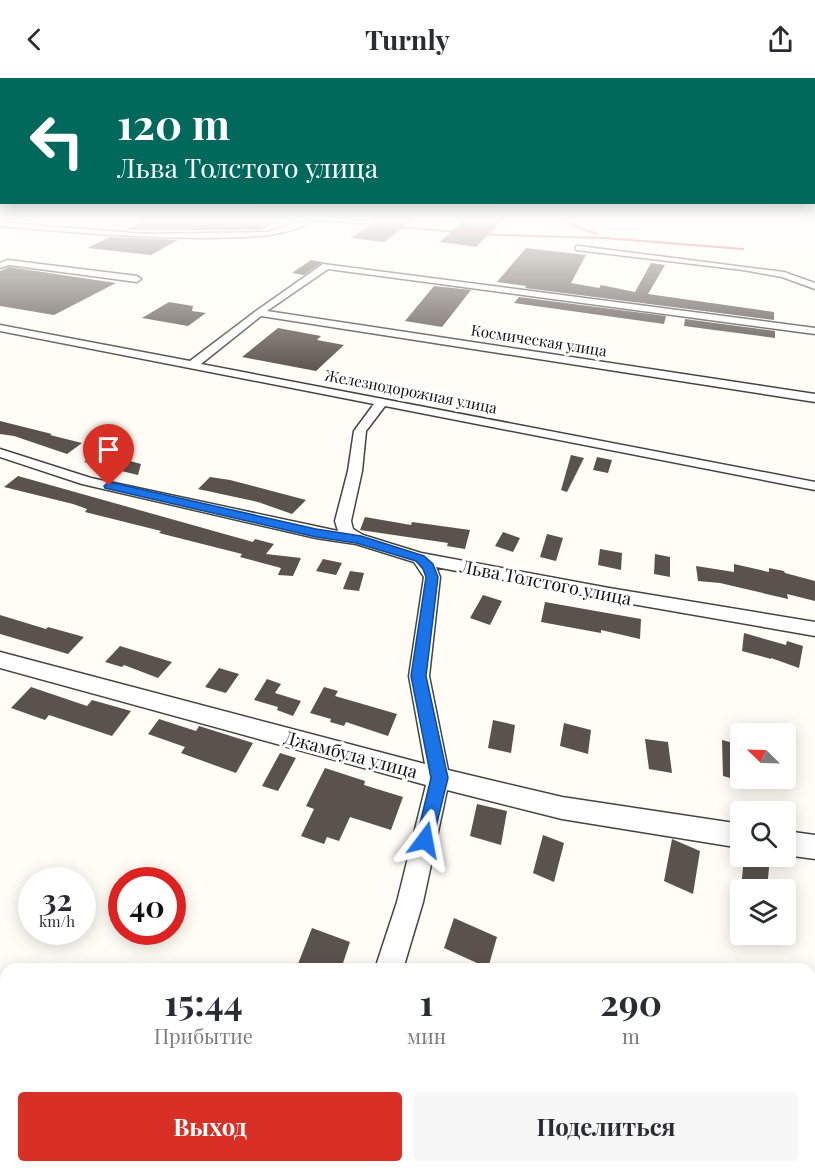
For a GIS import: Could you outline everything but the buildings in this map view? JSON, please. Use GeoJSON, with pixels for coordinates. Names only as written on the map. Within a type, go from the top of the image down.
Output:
{"type":"FeatureCollection","features":[{"type":"Feature","properties":{"kind":"street"},"geometry":{"type":"LineString","coordinates":[[69,270],[137,279]]}},
{"type":"Feature","properties":{"kind":"street"},"geometry":{"type":"LineString","coordinates":[[192,365],[259,313],[320,270]]}},
{"type":"Feature","properties":{"kind":"street"},"geometry":{"type":"LineString","coordinates":[[357,270],[815,331]]}},
{"type":"Feature","properties":{"kind":"street"},"geometry":{"type":"LineString","coordinates":[[755,270],[784,275],[815,286]]}},
{"type":"Feature","properties":{"kind":"street","name":"Космическая улица"},"geometry":{"type":"LineString","coordinates":[[259,313],[815,398]]}},
{"type":"Feature","properties":{"kind":"street","name":"Железнодорожная улица"},"geometry":{"type":"LineString","coordinates":[[0,328],[815,486]]}},
{"type":"Feature","properties":{"kind":"street"},"geometry":{"type":"LineString","coordinates":[[357,539],[346,531],[343,521],[355,471],[360,431],[382,402]]}},
{"type":"Feature","properties":{"kind":"street","name":"Льва Толстого улица"},"geometry":{"type":"LineString","coordinates":[[0,453],[87,481],[316,533],[357,539],[420,558],[609,594],[815,629]]}},
{"type":"Feature","properties":{"kind":"street"},"geometry":{"type":"LineString","coordinates":[[391,963],[410,902],[439,778],[418,676],[432,577],[429,567],[420,558]]}},
{"type":"Feature","properties":{"kind":"street","name":"Джамбула улица"},"geometry":{"type":"LineString","coordinates":[[0,660],[439,778],[562,808],[730,834]]}},
{"type":"Feature","properties":{"kind":"street"},"geometry":{"type":"LineString","coordinates":[[796,844],[815,847]]}},
{"type":"Feature","properties":{"kind":"route"},"geometry":{"type":"LineString","coordinates":[[109,486],[316,533],[357,539],[420,558],[429,567],[432,577],[418,676],[439,778],[425,840]]}}]}
